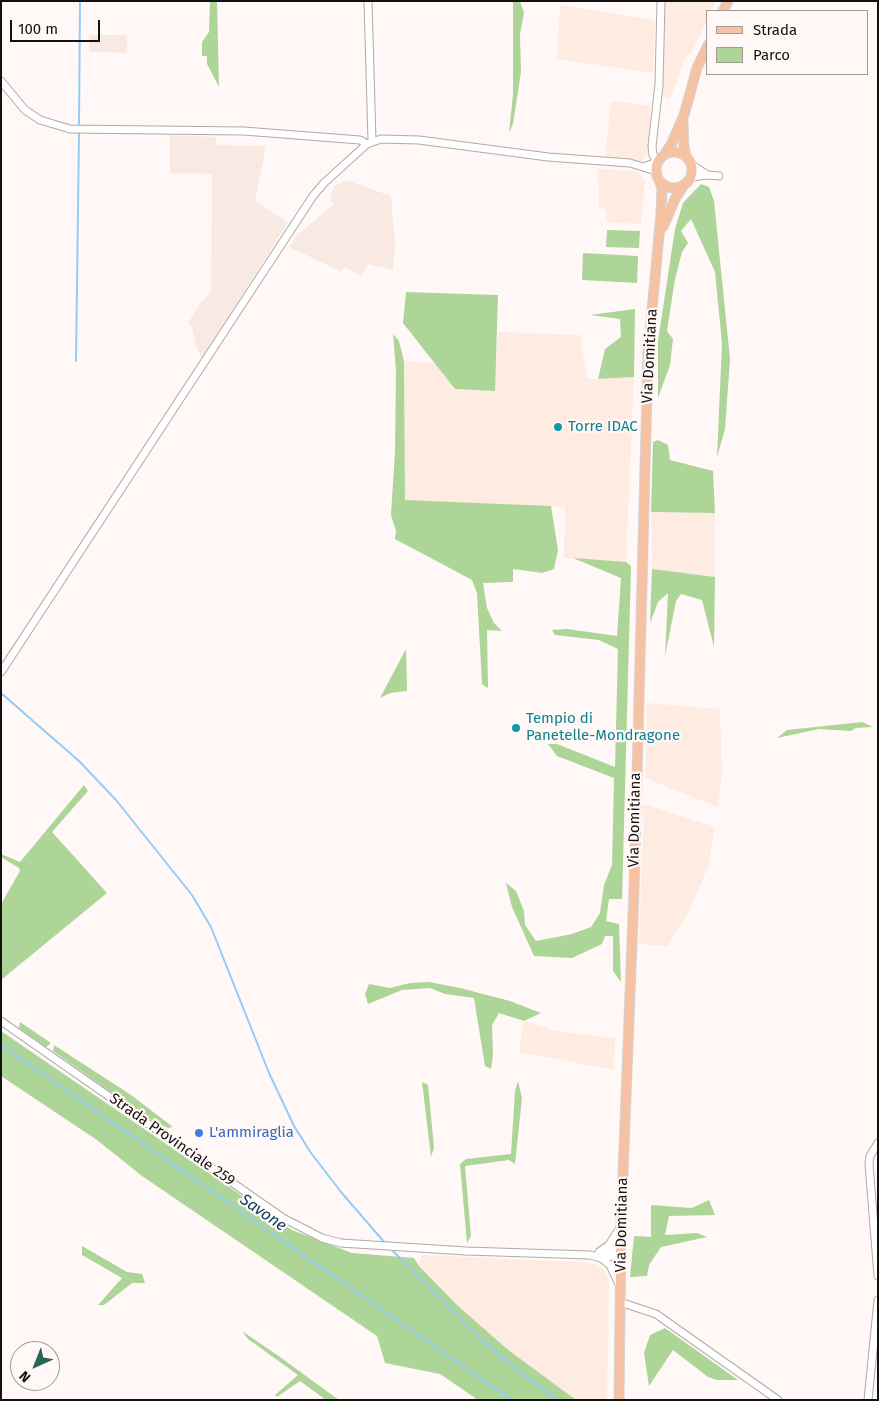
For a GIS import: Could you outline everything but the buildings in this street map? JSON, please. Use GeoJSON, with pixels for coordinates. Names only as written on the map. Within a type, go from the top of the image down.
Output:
{"type":"FeatureCollection","features":[{"type":"Feature","properties":{"kind":"main road"},"geometry":{"type":"LineString","coordinates":[[683,186],[672,188],[657,171],[684,115],[697,68],[706,49]]}},
{"type":"Feature","properties":{"kind":"main road"},"geometry":{"type":"LineString","coordinates":[[684,115],[683,140],[691,177]]}},
{"type":"Feature","properties":{"kind":"main road"},"geometry":{"type":"LineString","coordinates":[[665,154],[679,152],[689,162]]}},
{"type":"Feature","properties":{"kind":"main road","name":"Via Domitiana"},"geometry":{"type":"LineString","coordinates":[[619,1400],[621,1254],[634,891],[648,353],[662,199],[657,171]]}},
{"type":"Feature","properties":{"kind":"main road","name":"Via Domitiana"},"geometry":{"type":"LineString","coordinates":[[659,241],[669,211],[683,186],[691,177]]}},
{"type":"Feature","properties":{"kind":"street"},"geometry":{"type":"LineString","coordinates":[[1,672],[313,196],[324,183],[369,142],[368,1]]}},
{"type":"Feature","properties":{"kind":"street"},"geometry":{"type":"LineString","coordinates":[[657,171],[652,146],[659,85],[661,1]]}},
{"type":"Feature","properties":{"kind":"street"},"geometry":{"type":"LineString","coordinates":[[1,80],[25,110],[40,120],[70,129],[244,131],[369,142],[393,138],[548,157],[644,166],[657,171]]}},
{"type":"Feature","properties":{"kind":"street"},"geometry":{"type":"LineString","coordinates":[[689,162],[708,175]]}},
{"type":"Feature","properties":{"kind":"street"},"geometry":{"type":"LineString","coordinates":[[691,177],[720,176]]}},
{"type":"Feature","properties":{"kind":"street","name":"Strada Provinciale 259"},"geometry":{"type":"LineString","coordinates":[[1,1021],[283,1218],[322,1238],[341,1243],[379,1246],[600,1255]]}},
{"type":"Feature","properties":{"kind":"street"},"geometry":{"type":"LineString","coordinates":[[878,1143],[870,1156],[869,1164],[875,1191],[878,1276]]}},
{"type":"Feature","properties":{"kind":"street"},"geometry":{"type":"LineString","coordinates":[[600,1255],[622,1226]]}},
{"type":"Feature","properties":{"kind":"street"},"geometry":{"type":"LineString","coordinates":[[600,1255],[621,1254]]}},
{"type":"Feature","properties":{"kind":"street"},"geometry":{"type":"LineString","coordinates":[[600,1255],[613,1270],[621,1289]]}},
{"type":"Feature","properties":{"kind":"street"},"geometry":{"type":"LineString","coordinates":[[868,1400],[878,1300]]}},
{"type":"Feature","properties":{"kind":"street"},"geometry":{"type":"LineString","coordinates":[[620,1302],[656,1314],[778,1400]]}},
{"type":"Feature","properties":{"kind":"shaded area"},"geometry":{"type":"Polygon","coordinates":[[[664,1],[716,1],[712,10],[706,10],[706,22],[691,54],[686,55],[670,99],[660,96],[664,1]]]}},
{"type":"Feature","properties":{"kind":"shaded area"},"geometry":{"type":"Polygon","coordinates":[[[560,5],[655,20],[653,73],[557,59],[560,5]]]}},
{"type":"Feature","properties":{"kind":"shaded area"},"geometry":{"type":"Polygon","coordinates":[[[89,35],[127,35],[127,53],[89,52],[89,35]]]}},
{"type":"Feature","properties":{"kind":"shaded area"},"geometry":{"type":"Polygon","coordinates":[[[611,101],[651,106],[648,153],[642,161],[605,158],[611,101]]]}},
{"type":"Feature","properties":{"kind":"shaded area"},"geometry":{"type":"Polygon","coordinates":[[[170,135],[216,137],[217,145],[265,146],[255,200],[288,223],[202,358],[196,347],[192,327],[188,323],[201,302],[211,292],[212,174],[170,173],[170,135]]]}},
{"type":"Feature","properties":{"kind":"shaded area"},"geometry":{"type":"Polygon","coordinates":[[[598,169],[637,171],[645,180],[641,224],[606,222],[606,210],[599,207],[598,169]]]}},
{"type":"Feature","properties":{"kind":"shaded area"},"geometry":{"type":"Polygon","coordinates":[[[346,180],[391,196],[395,244],[393,270],[368,264],[361,276],[344,267],[342,272],[289,247],[295,237],[333,205],[330,198],[334,186],[346,180]]]}},
{"type":"Feature","properties":{"kind":"shaded area"},"geometry":{"type":"Polygon","coordinates":[[[498,332],[580,335],[587,379],[634,377],[626,562],[564,558],[565,507],[405,500],[404,361],[435,363],[455,389],[494,391],[498,332]]]}},
{"type":"Feature","properties":{"kind":"shaded area"},"geometry":{"type":"Polygon","coordinates":[[[651,512],[715,513],[715,577],[652,569],[651,512]]]}},
{"type":"Feature","properties":{"kind":"shaded area"},"geometry":{"type":"Polygon","coordinates":[[[647,703],[720,709],[722,775],[718,807],[645,778],[647,703]]]}},
{"type":"Feature","properties":{"kind":"shaded area"},"geometry":{"type":"Polygon","coordinates":[[[644,804],[715,827],[708,867],[689,912],[668,946],[639,944],[644,804]]]}},
{"type":"Feature","properties":{"kind":"shaded area"},"geometry":{"type":"Polygon","coordinates":[[[524,1021],[556,1031],[615,1038],[614,1070],[519,1052],[524,1021]]]}},
{"type":"Feature","properties":{"kind":"shaded area"},"geometry":{"type":"Polygon","coordinates":[[[421,1255],[582,1262],[596,1264],[604,1269],[609,1280],[607,1400],[576,1400],[507,1349],[457,1305],[419,1266],[421,1255]]]}},
{"type":"Feature","properties":{"kind":"green space"},"geometry":{"type":"Polygon","coordinates":[[[210,1],[217,1],[219,87],[207,64],[207,56],[202,56],[202,42],[209,32],[210,1]]]}},
{"type":"Feature","properties":{"kind":"green space"},"geometry":{"type":"Polygon","coordinates":[[[513,1],[520,1],[524,13],[520,34],[521,72],[513,124],[509,133],[513,94],[513,1]]]}},
{"type":"Feature","properties":{"kind":"green space"},"geometry":{"type":"Polygon","coordinates":[[[701,184],[709,187],[714,201],[730,359],[725,429],[717,457],[722,344],[715,272],[691,219],[681,231],[688,243],[682,252],[675,279],[667,331],[673,339],[670,365],[658,398],[658,341],[675,229],[683,203],[701,184]]]}},
{"type":"Feature","properties":{"kind":"green space"},"geometry":{"type":"Polygon","coordinates":[[[607,230],[640,231],[639,248],[606,247],[607,230]]]}},
{"type":"Feature","properties":{"kind":"green space"},"geometry":{"type":"Polygon","coordinates":[[[583,253],[638,256],[637,283],[582,280],[583,253]]]}},
{"type":"Feature","properties":{"kind":"green space"},"geometry":{"type":"Polygon","coordinates":[[[406,292],[498,295],[495,391],[455,389],[403,323],[406,292]]]}},
{"type":"Feature","properties":{"kind":"green space"},"geometry":{"type":"Polygon","coordinates":[[[635,309],[634,377],[598,379],[605,349],[621,337],[620,319],[590,315],[635,309]]]}},
{"type":"Feature","properties":{"kind":"green space"},"geometry":{"type":"Polygon","coordinates":[[[393,334],[399,341],[404,361],[405,500],[551,506],[558,550],[554,569],[542,573],[513,569],[513,582],[483,583],[487,608],[494,623],[502,631],[487,630],[488,688],[482,684],[477,593],[472,580],[395,539],[396,531],[391,515],[395,451],[396,370],[393,334]]]}},
{"type":"Feature","properties":{"kind":"green space"},"geometry":{"type":"Polygon","coordinates":[[[658,440],[668,445],[670,460],[713,471],[715,513],[651,512],[653,442],[658,440]]]}},
{"type":"Feature","properties":{"kind":"green space"},"geometry":{"type":"Polygon","coordinates":[[[573,558],[626,562],[631,566],[622,899],[609,899],[606,921],[619,924],[621,982],[613,971],[613,936],[605,936],[602,944],[572,958],[534,956],[512,907],[506,883],[516,891],[524,911],[525,925],[536,941],[572,934],[591,927],[600,913],[604,885],[612,865],[614,778],[557,756],[548,744],[557,744],[615,767],[618,649],[599,640],[555,635],[552,630],[567,629],[617,636],[621,578],[573,558]]]}},
{"type":"Feature","properties":{"kind":"green space"},"geometry":{"type":"Polygon","coordinates":[[[652,569],[715,577],[714,647],[702,600],[681,594],[676,601],[665,656],[668,593],[658,602],[650,623],[652,569]]]}},
{"type":"Feature","properties":{"kind":"green space"},"geometry":{"type":"Polygon","coordinates":[[[406,649],[407,691],[390,693],[380,698],[406,649]]]}},
{"type":"Feature","properties":{"kind":"green space"},"geometry":{"type":"Polygon","coordinates":[[[862,722],[873,727],[856,728],[851,731],[819,729],[777,738],[787,730],[862,722]]]}},
{"type":"Feature","properties":{"kind":"green space"},"geometry":{"type":"Polygon","coordinates":[[[84,785],[88,791],[52,832],[107,893],[1,980],[1,904],[20,871],[19,868],[1,857],[1,854],[20,862],[84,785]]]}},
{"type":"Feature","properties":{"kind":"green space"},"geometry":{"type":"Polygon","coordinates":[[[429,982],[510,1001],[541,1013],[524,1021],[499,1013],[492,1025],[493,1055],[491,1069],[485,1066],[474,998],[445,994],[430,988],[402,990],[368,1004],[365,994],[369,984],[390,988],[410,983],[429,982]]]}},
{"type":"Feature","properties":{"kind":"green space"},"geometry":{"type":"Polygon","coordinates":[[[20,1022],[51,1043],[46,1047],[19,1028],[20,1022]]]}},
{"type":"Feature","properties":{"kind":"green space"},"geometry":{"type":"Polygon","coordinates":[[[1,1031],[292,1230],[352,1253],[414,1258],[419,1266],[457,1305],[507,1349],[576,1400],[478,1400],[440,1374],[385,1363],[377,1336],[142,1176],[97,1140],[1,1076],[1,1031]]]}},
{"type":"Feature","properties":{"kind":"green space"},"geometry":{"type":"Polygon","coordinates":[[[54,1045],[131,1095],[173,1127],[168,1128],[146,1117],[53,1051],[54,1045]]]}},
{"type":"Feature","properties":{"kind":"green space"},"geometry":{"type":"Polygon","coordinates":[[[518,1081],[522,1098],[515,1164],[509,1160],[465,1166],[471,1236],[467,1243],[460,1164],[466,1159],[511,1154],[515,1091],[518,1081]]]}},
{"type":"Feature","properties":{"kind":"green space"},"geometry":{"type":"Polygon","coordinates":[[[422,1082],[428,1085],[434,1148],[431,1157],[422,1082]]]}},
{"type":"Feature","properties":{"kind":"green space"},"geometry":{"type":"Polygon","coordinates":[[[709,1200],[715,1215],[669,1216],[665,1235],[697,1233],[707,1237],[661,1247],[649,1265],[647,1276],[630,1277],[634,1236],[651,1237],[651,1205],[692,1208],[709,1200]]]}},
{"type":"Feature","properties":{"kind":"green space"},"geometry":{"type":"Polygon","coordinates":[[[82,1246],[127,1272],[142,1274],[145,1283],[132,1283],[104,1305],[98,1305],[122,1278],[82,1255],[82,1246]]]}},
{"type":"Feature","properties":{"kind":"green space"},"geometry":{"type":"Polygon","coordinates":[[[665,1328],[738,1380],[717,1380],[708,1377],[673,1350],[649,1386],[644,1353],[650,1335],[665,1328]]]}},
{"type":"Feature","properties":{"kind":"green space"},"geometry":{"type":"Polygon","coordinates":[[[242,1331],[339,1400],[326,1400],[300,1381],[277,1397],[275,1395],[298,1375],[248,1339],[242,1331]]]}},
{"type":"Feature","properties":{"kind":"waterway"},"geometry":{"type":"LineString","coordinates":[[79,124],[80,1]]}},
{"type":"Feature","properties":{"kind":"waterway"},"geometry":{"type":"LineString","coordinates":[[76,361],[79,134]]}},
{"type":"Feature","properties":{"kind":"waterway"},"geometry":{"type":"LineString","coordinates":[[1,693],[79,761],[116,800],[192,895],[211,927],[269,1073],[294,1126],[311,1153],[341,1192],[385,1243]]}},
{"type":"Feature","properties":{"kind":"waterway","name":"Savone"},"geometry":{"type":"LineString","coordinates":[[1,1045],[512,1400]]}},
{"type":"Feature","properties":{"kind":"waterway"},"geometry":{"type":"LineString","coordinates":[[390,1248],[480,1338],[512,1366],[557,1400]]}},
{"type":"Feature","properties":{"kind":"place","name":"Torre IDAC"},"geometry":{"type":"Point","coordinates":[558,427]}},
{"type":"Feature","properties":{"kind":"place","name":"Tempio di Panetelle-Mondragone"},"geometry":{"type":"Point","coordinates":[516,728]}},
{"type":"Feature","properties":{"kind":"place","name":"L'ammiraglia"},"geometry":{"type":"Point","coordinates":[199,1133]}}]}
